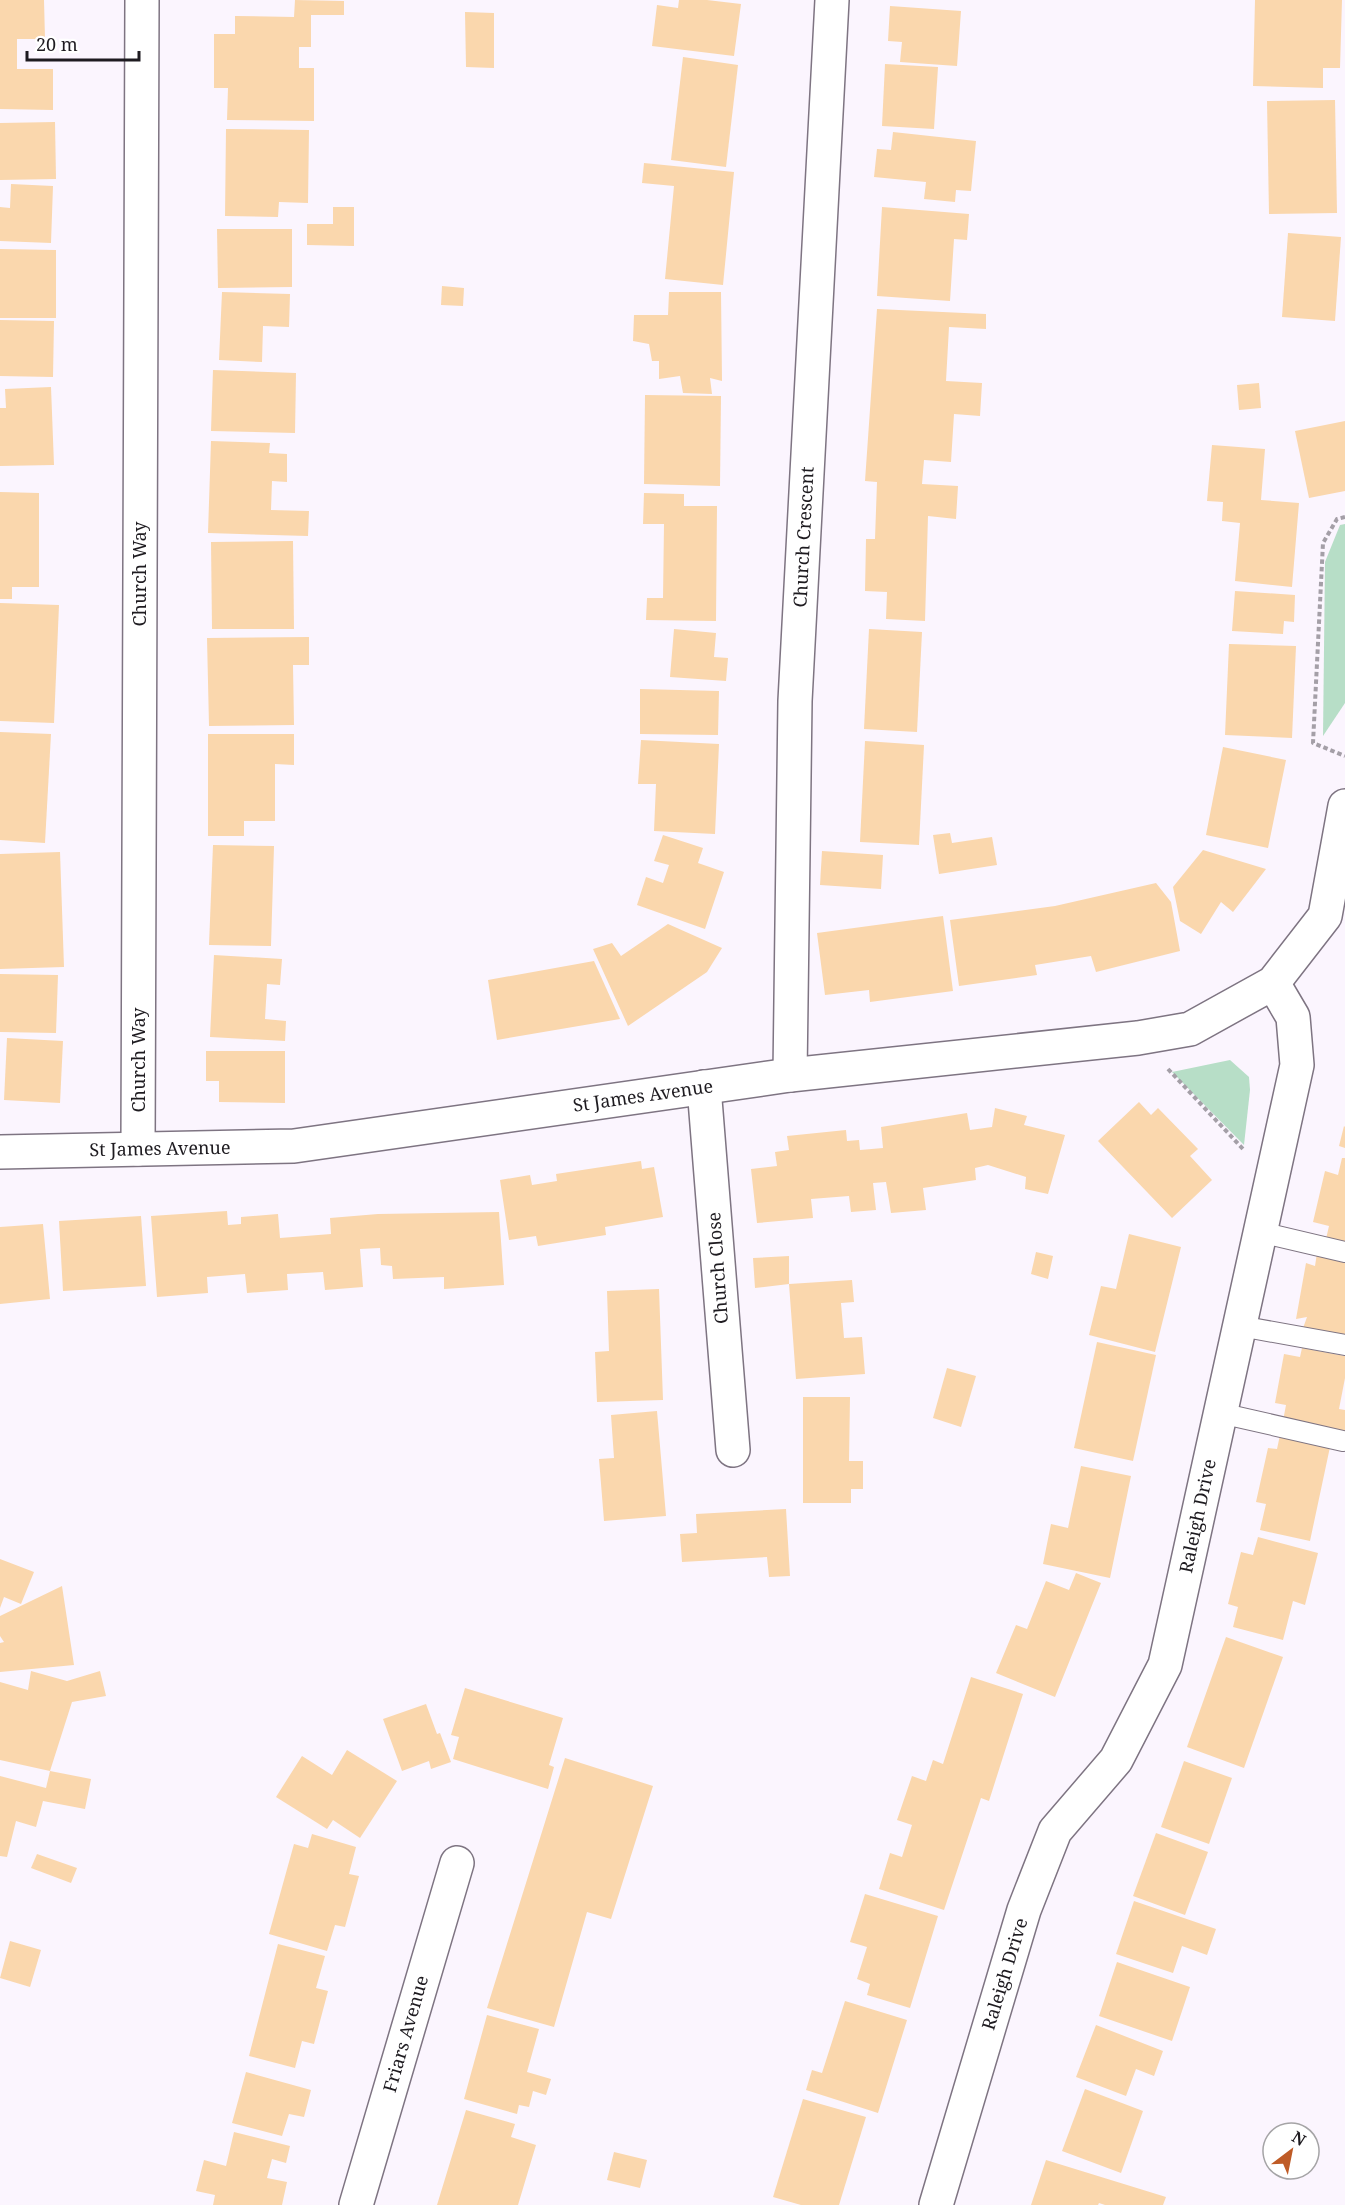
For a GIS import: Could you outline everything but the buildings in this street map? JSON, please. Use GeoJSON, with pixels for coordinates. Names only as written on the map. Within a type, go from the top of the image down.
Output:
{"type":"FeatureCollection","features":[{"type":"Feature","properties":{"kind":"street","name":"Church Way"},"geometry":{"type":"LineString","coordinates":[[138,1149],[142,0]]}},
{"type":"Feature","properties":{"kind":"street","name":"Church Crescent"},"geometry":{"type":"LineString","coordinates":[[790,1075],[795,702],[832,0]]}},
{"type":"Feature","properties":{"kind":"street"},"geometry":{"type":"LineString","coordinates":[[1273,983],[1325,916],[1345,806]]}},
{"type":"Feature","properties":{"kind":"street","name":"St James Avenue"},"geometry":{"type":"LineString","coordinates":[[0,1152],[294,1146],[790,1075],[1138,1038],[1190,1029],[1273,983]]}},
{"type":"Feature","properties":{"kind":"street","name":"Raleigh Drive"},"geometry":{"type":"LineString","coordinates":[[936,2205],[1024,1910],[1055,1831],[1116,1760],[1165,1665],[1297,1065],[1293,1017],[1273,983]]}},
{"type":"Feature","properties":{"kind":"street","name":"Church Close"},"geometry":{"type":"LineString","coordinates":[[704,1087],[733,1450]]}},
{"type":"Feature","properties":{"kind":"street","name":"Friars Avenue"},"geometry":{"type":"LineString","coordinates":[[356,2205],[456,1863]]}},
{"type":"Feature","properties":{"kind":"lane"},"geometry":{"type":"LineString","coordinates":[[1260,1232],[1345,1251]]}},
{"type":"Feature","properties":{"kind":"lane"},"geometry":{"type":"LineString","coordinates":[[1240,1326],[1345,1346]]}},
{"type":"Feature","properties":{"kind":"lane"},"geometry":{"type":"LineString","coordinates":[[1220,1413],[1343,1441]]}},
{"type":"Feature","properties":{"kind":"path"},"geometry":{"type":"LineString","coordinates":[[1345,517],[1337,519],[1323,543],[1313,743],[1345,756]]}},
{"type":"Feature","properties":{"kind":"path"},"geometry":{"type":"LineString","coordinates":[[1138,1038],[1272,1180]]}},
{"type":"Feature","properties":{"kind":"green space"},"geometry":{"type":"Polygon","coordinates":[[[1345,524],[1345,703],[1323,736],[1325,562],[1340,525],[1345,524]]]}},
{"type":"Feature","properties":{"kind":"green space"},"geometry":{"type":"Polygon","coordinates":[[[1230,1060],[1249,1077],[1250,1090],[1244,1145],[1172,1072],[1230,1060]]]}}]}
